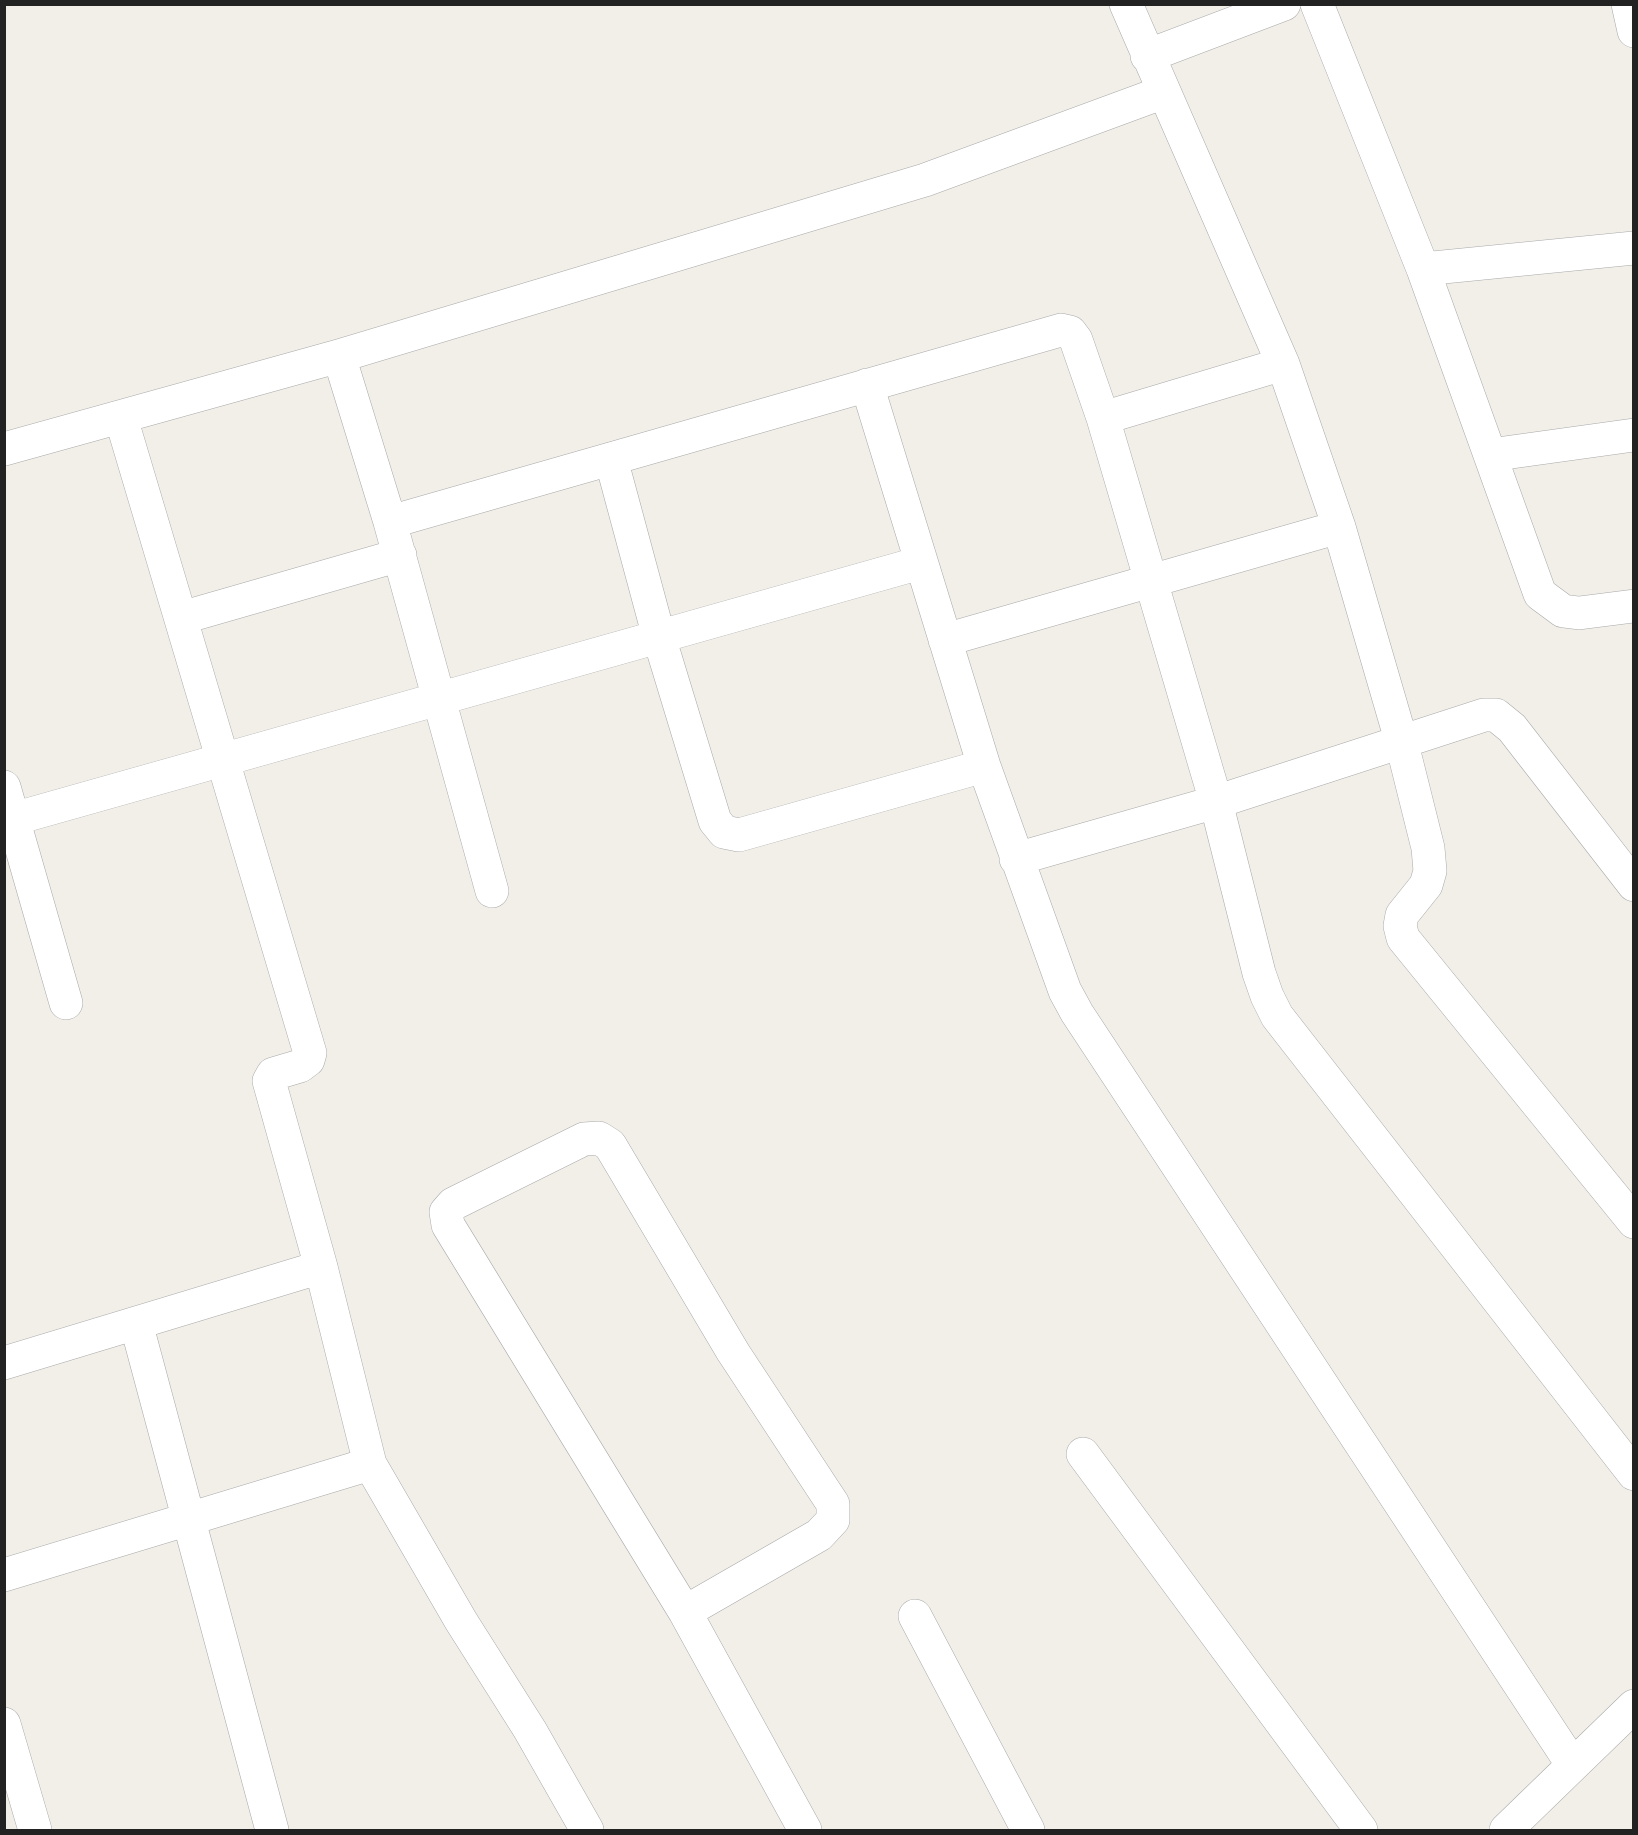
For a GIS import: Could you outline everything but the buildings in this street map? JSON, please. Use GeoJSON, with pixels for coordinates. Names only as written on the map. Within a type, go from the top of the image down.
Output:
{"type":"FeatureCollection","features":[{"type":"Feature","properties":{"kind":"street"},"geometry":{"type":"LineString","coordinates":[[1126,4],[1283,364],[1339,527],[1401,741],[1428,848],[1430,871],[1426,885],[1402,915],[1400,926],[1403,938],[1634,1222]]}},
{"type":"Feature","properties":{"kind":"street"},"geometry":{"type":"LineString","coordinates":[[1148,56],[1284,4]]}},
{"type":"Feature","properties":{"kind":"street"},"geometry":{"type":"LineString","coordinates":[[1317,4],[1423,269],[1540,594],[1563,611],[1579,613],[1634,606]]}},
{"type":"Feature","properties":{"kind":"street"},"geometry":{"type":"LineString","coordinates":[[1628,4],[1634,31]]}},
{"type":"Feature","properties":{"kind":"street"},"geometry":{"type":"LineString","coordinates":[[4,449],[339,356],[925,180],[1164,92]]}},
{"type":"Feature","properties":{"kind":"street"},"geometry":{"type":"LineString","coordinates":[[1423,269],[1634,248]]}},
{"type":"Feature","properties":{"kind":"street"},"geometry":{"type":"LineString","coordinates":[[390,522],[1061,330],[1070,332],[1076,340],[1103,418],[1216,802],[1258,973],[1277,1016],[1634,1474]]}},
{"type":"Feature","properties":{"kind":"street"},"geometry":{"type":"LineString","coordinates":[[339,356],[400,555],[492,891]]}},
{"type":"Feature","properties":{"kind":"street"},"geometry":{"type":"LineString","coordinates":[[1103,418],[1283,364]]}},
{"type":"Feature","properties":{"kind":"street"},"geometry":{"type":"LineString","coordinates":[[867,385],[920,564],[984,766],[1056,967],[1077,1013],[1572,1764]]}},
{"type":"Feature","properties":{"kind":"street"},"geometry":{"type":"LineString","coordinates":[[121,418],[310,1053],[308,1060],[300,1066],[273,1074],[269,1081],[321,1267],[370,1464],[461,1621],[530,1730],[587,1830]]}},
{"type":"Feature","properties":{"kind":"street"},"geometry":{"type":"LineString","coordinates":[[1490,455],[1634,435]]}},
{"type":"Feature","properties":{"kind":"street"},"geometry":{"type":"LineString","coordinates":[[611,459],[659,637],[715,821],[724,832],[739,835],[984,766]]}},
{"type":"Feature","properties":{"kind":"street"},"geometry":{"type":"LineString","coordinates":[[945,640],[1339,527]]}},
{"type":"Feature","properties":{"kind":"street"},"geometry":{"type":"LineString","coordinates":[[182,618],[400,555]]}},
{"type":"Feature","properties":{"kind":"street"},"geometry":{"type":"LineString","coordinates":[[13,819],[920,564]]}},
{"type":"Feature","properties":{"kind":"street"},"geometry":{"type":"LineString","coordinates":[[1016,859],[1216,802],[1484,715],[1496,715],[1504,720],[1634,885]]}},
{"type":"Feature","properties":{"kind":"street"},"geometry":{"type":"LineString","coordinates":[[4,787],[66,1003]]}},
{"type":"Feature","properties":{"kind":"street"},"geometry":{"type":"LineString","coordinates":[[685,1612],[819,1535],[833,1520],[833,1504],[733,1352],[610,1145],[599,1138],[584,1139],[453,1204],[446,1212],[448,1225],[685,1612],[805,1830]]}},
{"type":"Feature","properties":{"kind":"street"},"geometry":{"type":"LineString","coordinates":[[4,1363],[321,1267]]}},
{"type":"Feature","properties":{"kind":"street"},"geometry":{"type":"LineString","coordinates":[[136,1323],[272,1830]]}},
{"type":"Feature","properties":{"kind":"street"},"geometry":{"type":"LineString","coordinates":[[1083,1454],[1361,1830]]}},
{"type":"Feature","properties":{"kind":"street"},"geometry":{"type":"LineString","coordinates":[[4,1575],[370,1464]]}},
{"type":"Feature","properties":{"kind":"street"},"geometry":{"type":"LineString","coordinates":[[915,1616],[1028,1830]]}},
{"type":"Feature","properties":{"kind":"street"},"geometry":{"type":"LineString","coordinates":[[1506,1830],[1634,1706]]}},
{"type":"Feature","properties":{"kind":"street"},"geometry":{"type":"LineString","coordinates":[[4,1724],[35,1830]]}}]}
